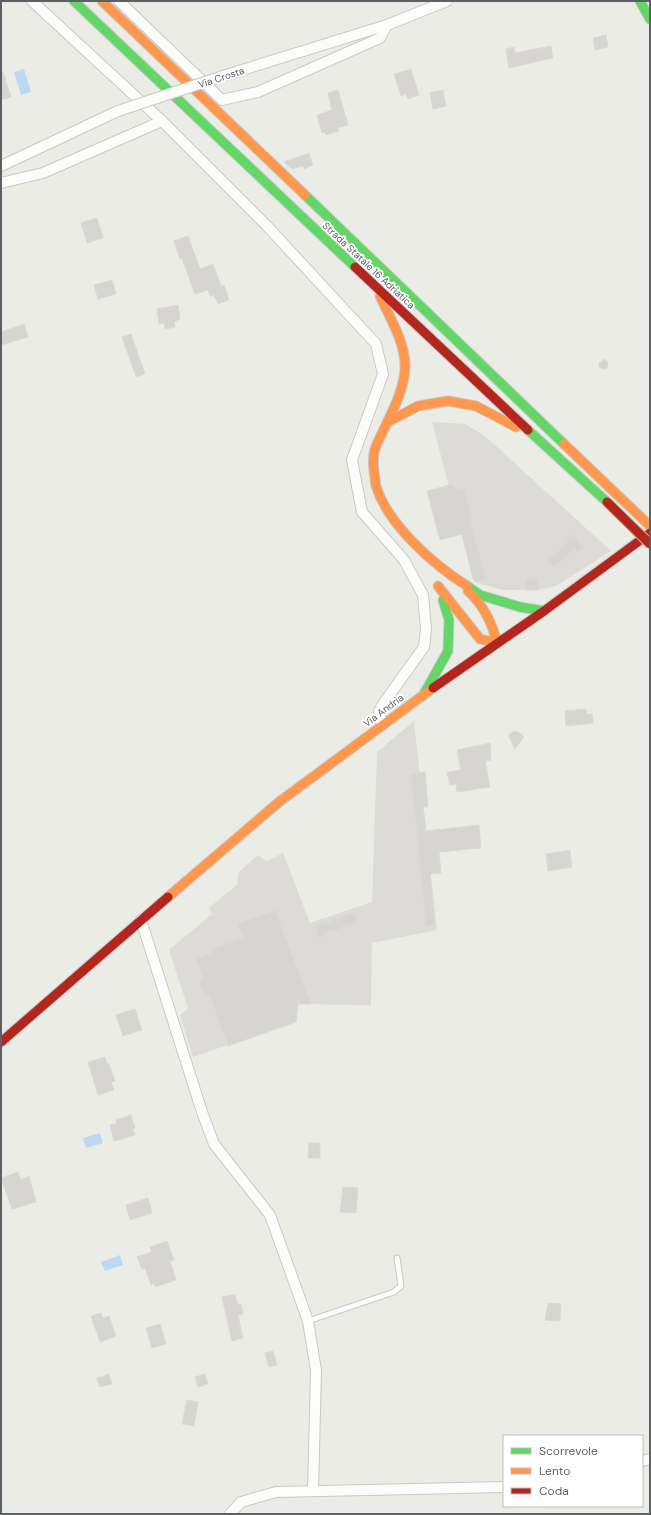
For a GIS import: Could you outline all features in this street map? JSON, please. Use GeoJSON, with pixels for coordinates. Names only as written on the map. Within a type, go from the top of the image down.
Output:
{"type":"FeatureCollection","features":[{"type":"Feature","properties":{"kind":"main road","name":"Strada Statale 16 Adriatica"},"geometry":{"type":"LineString","coordinates":[[74,1],[650,544]]}},
{"type":"Feature","properties":{"kind":"main road","name":"Strada Statale 16 Adriatica"},"geometry":{"type":"LineString","coordinates":[[102,1],[650,526]]}},
{"type":"Feature","properties":{"kind":"main road"},"geometry":{"type":"LineString","coordinates":[[640,1],[650,19]]}},
{"type":"Feature","properties":{"kind":"main road"},"geometry":{"type":"LineString","coordinates":[[377,288],[401,343],[405,365],[402,386],[388,422],[376,446],[373,463],[376,486],[388,512],[422,552],[479,601],[492,623],[498,643],[480,639],[459,614],[435,579]]}},
{"type":"Feature","properties":{"kind":"main road"},"geometry":{"type":"LineString","coordinates":[[388,422],[418,406],[448,401],[476,406],[534,436]]}},
{"type":"Feature","properties":{"kind":"main road","name":"Via Andria"},"geometry":{"type":"LineString","coordinates":[[1,1042],[279,802],[382,724],[544,611],[650,533]]}},
{"type":"Feature","properties":{"kind":"main road"},"geometry":{"type":"LineString","coordinates":[[422,552],[435,579],[449,620],[448,651],[424,694]]}},
{"type":"Feature","properties":{"kind":"main road"},"geometry":{"type":"LineString","coordinates":[[451,576],[480,595],[520,607],[544,611]]}},
{"type":"Feature","properties":{"kind":"street"},"geometry":{"type":"LineString","coordinates":[[32,1],[162,121],[267,226],[376,344],[383,374],[352,460],[362,512],[404,560],[423,595],[426,629],[424,647],[379,711],[382,724]]}},
{"type":"Feature","properties":{"kind":"street"},"geometry":{"type":"LineString","coordinates":[[119,1],[222,100],[258,92],[380,38],[387,25]]}},
{"type":"Feature","properties":{"kind":"street","name":"Via Crosta"},"geometry":{"type":"LineString","coordinates":[[1,166],[118,111],[226,74],[387,25],[447,1]]}},
{"type":"Feature","properties":{"kind":"street"},"geometry":{"type":"LineString","coordinates":[[1,183],[43,173],[162,121]]}},
{"type":"Feature","properties":{"kind":"street"},"geometry":{"type":"LineString","coordinates":[[141,920],[202,1112],[214,1144],[270,1215],[308,1321],[316,1370],[314,1491]]}},
{"type":"Feature","properties":{"kind":"street"},"geometry":{"type":"LineString","coordinates":[[230,1513],[241,1502],[276,1492],[503,1487]]}},
{"type":"Feature","properties":{"kind":"lane"},"geometry":{"type":"LineString","coordinates":[[308,1321],[394,1292],[401,1286],[397,1258]]}},
{"type":"Feature","properties":{"kind":"shaded area"},"geometry":{"type":"Polygon","coordinates":[[[432,422],[465,424],[485,436],[611,551],[556,586],[538,590],[503,590],[474,582],[432,422]]]}},
{"type":"Feature","properties":{"kind":"shaded area"},"geometry":{"type":"Polygon","coordinates":[[[414,721],[437,930],[372,943],[371,1005],[298,1004],[296,1021],[193,1057],[180,1015],[188,1008],[169,950],[212,914],[209,908],[237,885],[239,872],[258,855],[267,861],[283,853],[310,923],[372,902],[377,752],[414,721]]]}},
{"type":"Feature","properties":{"kind":"water"},"geometry":{"type":"Polygon","coordinates":[[[24,69],[31,92],[21,95],[14,72],[24,69]]]}},
{"type":"Feature","properties":{"kind":"water"},"geometry":{"type":"Polygon","coordinates":[[[100,1133],[103,1143],[86,1148],[83,1138],[100,1133]]]}},
{"type":"Feature","properties":{"kind":"water"},"geometry":{"type":"Polygon","coordinates":[[[120,1255],[123,1265],[105,1271],[101,1262],[120,1255]]]}},
{"type":"Feature","properties":{"kind":"building"},"geometry":{"type":"Polygon","coordinates":[[[606,35],[608,47],[595,50],[593,38],[606,35]]]}},
{"type":"Feature","properties":{"kind":"building"},"geometry":{"type":"Polygon","coordinates":[[[551,46],[553,58],[509,68],[506,49],[514,47],[515,53],[551,46]]]}},
{"type":"Feature","properties":{"kind":"building"},"geometry":{"type":"Polygon","coordinates":[[[411,69],[419,95],[408,99],[406,94],[401,96],[394,74],[411,69]]]}},
{"type":"Feature","properties":{"kind":"building"},"geometry":{"type":"Polygon","coordinates":[[[1,72],[3,72],[11,97],[1,100],[1,72]]]}},
{"type":"Feature","properties":{"kind":"building"},"geometry":{"type":"Polygon","coordinates":[[[338,90],[348,125],[338,128],[339,131],[326,135],[325,132],[322,133],[317,115],[332,110],[328,93],[338,90]]]}},
{"type":"Feature","properties":{"kind":"building"},"geometry":{"type":"Polygon","coordinates":[[[443,90],[446,106],[433,109],[430,93],[443,90]]]}},
{"type":"Feature","properties":{"kind":"building"},"geometry":{"type":"Polygon","coordinates":[[[309,153],[313,165],[304,169],[303,166],[292,169],[284,162],[309,153]]]}},
{"type":"Feature","properties":{"kind":"building"},"geometry":{"type":"Polygon","coordinates":[[[97,218],[103,238],[87,243],[81,223],[97,218]]]}},
{"type":"Feature","properties":{"kind":"building"},"geometry":{"type":"Polygon","coordinates":[[[188,236],[200,269],[213,264],[221,286],[224,285],[229,300],[218,304],[214,295],[210,296],[208,290],[195,294],[174,241],[188,236]]]}},
{"type":"Feature","properties":{"kind":"building"},"geometry":{"type":"Polygon","coordinates":[[[112,280],[116,294],[98,299],[94,285],[112,280]]]}},
{"type":"Feature","properties":{"kind":"building"},"geometry":{"type":"Polygon","coordinates":[[[178,305],[180,319],[174,322],[175,327],[165,329],[164,323],[159,324],[157,309],[178,305]]]}},
{"type":"Feature","properties":{"kind":"building"},"geometry":{"type":"Polygon","coordinates":[[[24,324],[28,337],[1,345],[1,332],[24,324]]]}},
{"type":"Feature","properties":{"kind":"building"},"geometry":{"type":"Polygon","coordinates":[[[131,334],[145,374],[136,377],[122,337],[131,334]]]}},
{"type":"Feature","properties":{"kind":"building"},"geometry":{"type":"Polygon","coordinates":[[[605,359],[608,363],[607,368],[603,369],[599,367],[599,363],[605,359]]]}},
{"type":"Feature","properties":{"kind":"building"},"geometry":{"type":"Polygon","coordinates":[[[453,484],[455,490],[464,488],[472,516],[469,516],[486,579],[477,581],[473,579],[462,534],[440,540],[427,491],[453,484]]]}},
{"type":"Feature","properties":{"kind":"building"},"geometry":{"type":"Polygon","coordinates":[[[574,534],[583,547],[577,552],[575,549],[554,567],[548,560],[568,542],[566,540],[574,534]]]}},
{"type":"Feature","properties":{"kind":"building"},"geometry":{"type":"Polygon","coordinates":[[[538,579],[538,590],[526,590],[525,580],[538,579]]]}},
{"type":"Feature","properties":{"kind":"building"},"geometry":{"type":"Polygon","coordinates":[[[586,709],[587,715],[592,714],[593,723],[566,726],[565,711],[586,709]]]}},
{"type":"Feature","properties":{"kind":"building"},"geometry":{"type":"Polygon","coordinates":[[[514,731],[520,733],[524,737],[515,749],[509,737],[509,735],[514,731]]]}},
{"type":"Feature","properties":{"kind":"building"},"geometry":{"type":"Polygon","coordinates":[[[490,743],[491,760],[485,761],[490,787],[457,792],[456,784],[450,785],[447,772],[461,770],[457,750],[490,743]]]}},
{"type":"Feature","properties":{"kind":"building"},"geometry":{"type":"Polygon","coordinates":[[[425,772],[428,807],[423,807],[426,831],[479,825],[481,848],[439,852],[441,873],[430,874],[435,925],[426,926],[411,774],[425,772]]]}},
{"type":"Feature","properties":{"kind":"building"},"geometry":{"type":"Polygon","coordinates":[[[570,850],[572,867],[548,871],[546,854],[570,850]]]}},
{"type":"Feature","properties":{"kind":"building"},"geometry":{"type":"Polygon","coordinates":[[[275,910],[311,1004],[298,1004],[296,1022],[228,1046],[209,994],[204,996],[199,981],[203,979],[196,959],[212,953],[211,950],[243,938],[237,924],[275,910]]]}},
{"type":"Feature","properties":{"kind":"building"},"geometry":{"type":"Polygon","coordinates":[[[348,913],[355,915],[357,919],[356,923],[352,925],[345,925],[338,930],[330,930],[319,939],[316,929],[317,925],[320,923],[328,923],[334,918],[342,918],[348,913]]]}},
{"type":"Feature","properties":{"kind":"building"},"geometry":{"type":"Polygon","coordinates":[[[135,1009],[142,1030],[123,1036],[116,1015],[135,1009]]]}},
{"type":"Feature","properties":{"kind":"building"},"geometry":{"type":"Polygon","coordinates":[[[105,1057],[115,1081],[111,1082],[114,1090],[98,1095],[88,1062],[105,1057]]]}},
{"type":"Feature","properties":{"kind":"building"},"geometry":{"type":"Polygon","coordinates":[[[131,1115],[135,1128],[133,1129],[135,1135],[114,1141],[110,1125],[117,1123],[116,1120],[131,1115]]]}},
{"type":"Feature","properties":{"kind":"building"},"geometry":{"type":"Polygon","coordinates":[[[309,1143],[320,1143],[320,1158],[308,1158],[309,1143]]]}},
{"type":"Feature","properties":{"kind":"building"},"geometry":{"type":"Polygon","coordinates":[[[18,1172],[21,1180],[29,1176],[36,1202],[12,1209],[1,1178],[18,1172]]]}},
{"type":"Feature","properties":{"kind":"building"},"geometry":{"type":"Polygon","coordinates":[[[343,1187],[358,1188],[356,1213],[340,1212],[343,1187]]]}},
{"type":"Feature","properties":{"kind":"building"},"geometry":{"type":"Polygon","coordinates":[[[148,1198],[152,1213],[130,1220],[126,1205],[148,1198]]]}},
{"type":"Feature","properties":{"kind":"building"},"geometry":{"type":"Polygon","coordinates":[[[167,1241],[174,1260],[170,1261],[176,1280],[155,1287],[154,1283],[151,1285],[145,1268],[142,1269],[137,1257],[152,1252],[150,1247],[167,1241]]]}},
{"type":"Feature","properties":{"kind":"building"},"geometry":{"type":"Polygon","coordinates":[[[235,1295],[238,1305],[241,1304],[243,1314],[238,1315],[243,1338],[232,1341],[222,1297],[235,1295]]]}},
{"type":"Feature","properties":{"kind":"building"},"geometry":{"type":"Polygon","coordinates":[[[548,1303],[561,1304],[560,1321],[545,1320],[548,1303]]]}},
{"type":"Feature","properties":{"kind":"building"},"geometry":{"type":"Polygon","coordinates":[[[101,1313],[103,1318],[109,1316],[116,1336],[100,1342],[91,1316],[101,1313]]]}},
{"type":"Feature","properties":{"kind":"building"},"geometry":{"type":"Polygon","coordinates":[[[160,1324],[166,1344],[152,1348],[146,1328],[160,1324]]]}},
{"type":"Feature","properties":{"kind":"building"},"geometry":{"type":"Polygon","coordinates":[[[273,1351],[277,1365],[269,1367],[265,1353],[273,1351]]]}},
{"type":"Feature","properties":{"kind":"building"},"geometry":{"type":"Polygon","coordinates":[[[109,1374],[112,1384],[100,1387],[97,1378],[109,1374]]]}},
{"type":"Feature","properties":{"kind":"building"},"geometry":{"type":"Polygon","coordinates":[[[205,1374],[208,1384],[198,1387],[195,1377],[205,1374]]]}},
{"type":"Feature","properties":{"kind":"building"},"geometry":{"type":"Polygon","coordinates":[[[187,1400],[198,1402],[194,1426],[182,1424],[187,1400]]]}},
{"type":"Feature","properties":{"kind":"traffic: fast"},"geometry":{"type":"LineString","coordinates":[[74,1],[355,267]]}},
{"type":"Feature","properties":{"kind":"traffic: fast"},"geometry":{"type":"LineString","coordinates":[[640,1],[650,19]]}},
{"type":"Feature","properties":{"kind":"traffic: fast"},"geometry":{"type":"LineString","coordinates":[[305,195],[564,444]]}},
{"type":"Feature","properties":{"kind":"traffic: fast"},"geometry":{"type":"LineString","coordinates":[[528,430],[607,502]]}},
{"type":"Feature","properties":{"kind":"traffic: fast"},"geometry":{"type":"LineString","coordinates":[[467,586],[480,595],[520,607],[544,611]]}},
{"type":"Feature","properties":{"kind":"traffic: fast"},"geometry":{"type":"LineString","coordinates":[[424,694],[448,651],[449,620],[443,600]]}},
{"type":"Feature","properties":{"kind":"traffic: slow"},"geometry":{"type":"LineString","coordinates":[[102,1],[305,195]]}},
{"type":"Feature","properties":{"kind":"traffic: slow"},"geometry":{"type":"LineString","coordinates":[[380,296],[402,346],[405,364],[399,395],[375,450],[373,465],[376,486],[382,501],[401,529],[427,555],[467,586]]}},
{"type":"Feature","properties":{"kind":"traffic: slow"},"geometry":{"type":"LineString","coordinates":[[388,422],[418,406],[448,401],[476,406],[516,427]]}},
{"type":"Feature","properties":{"kind":"traffic: slow"},"geometry":{"type":"LineString","coordinates":[[564,444],[650,526]]}},
{"type":"Feature","properties":{"kind":"traffic: slow"},"geometry":{"type":"LineString","coordinates":[[438,586],[480,639],[497,643],[493,628],[487,615],[479,602],[468,591]]}},
{"type":"Feature","properties":{"kind":"traffic: slow"},"geometry":{"type":"LineString","coordinates":[[168,897],[279,802],[433,688]]}},
{"type":"Feature","properties":{"kind":"traffic: jam"},"geometry":{"type":"LineString","coordinates":[[355,267],[528,430]]}},
{"type":"Feature","properties":{"kind":"traffic: jam"},"geometry":{"type":"LineString","coordinates":[[607,502],[650,544]]}},
{"type":"Feature","properties":{"kind":"traffic: jam"},"geometry":{"type":"LineString","coordinates":[[433,688],[544,611],[650,533]]}},
{"type":"Feature","properties":{"kind":"traffic: jam"},"geometry":{"type":"LineString","coordinates":[[1,1042],[168,897]]}}]}
